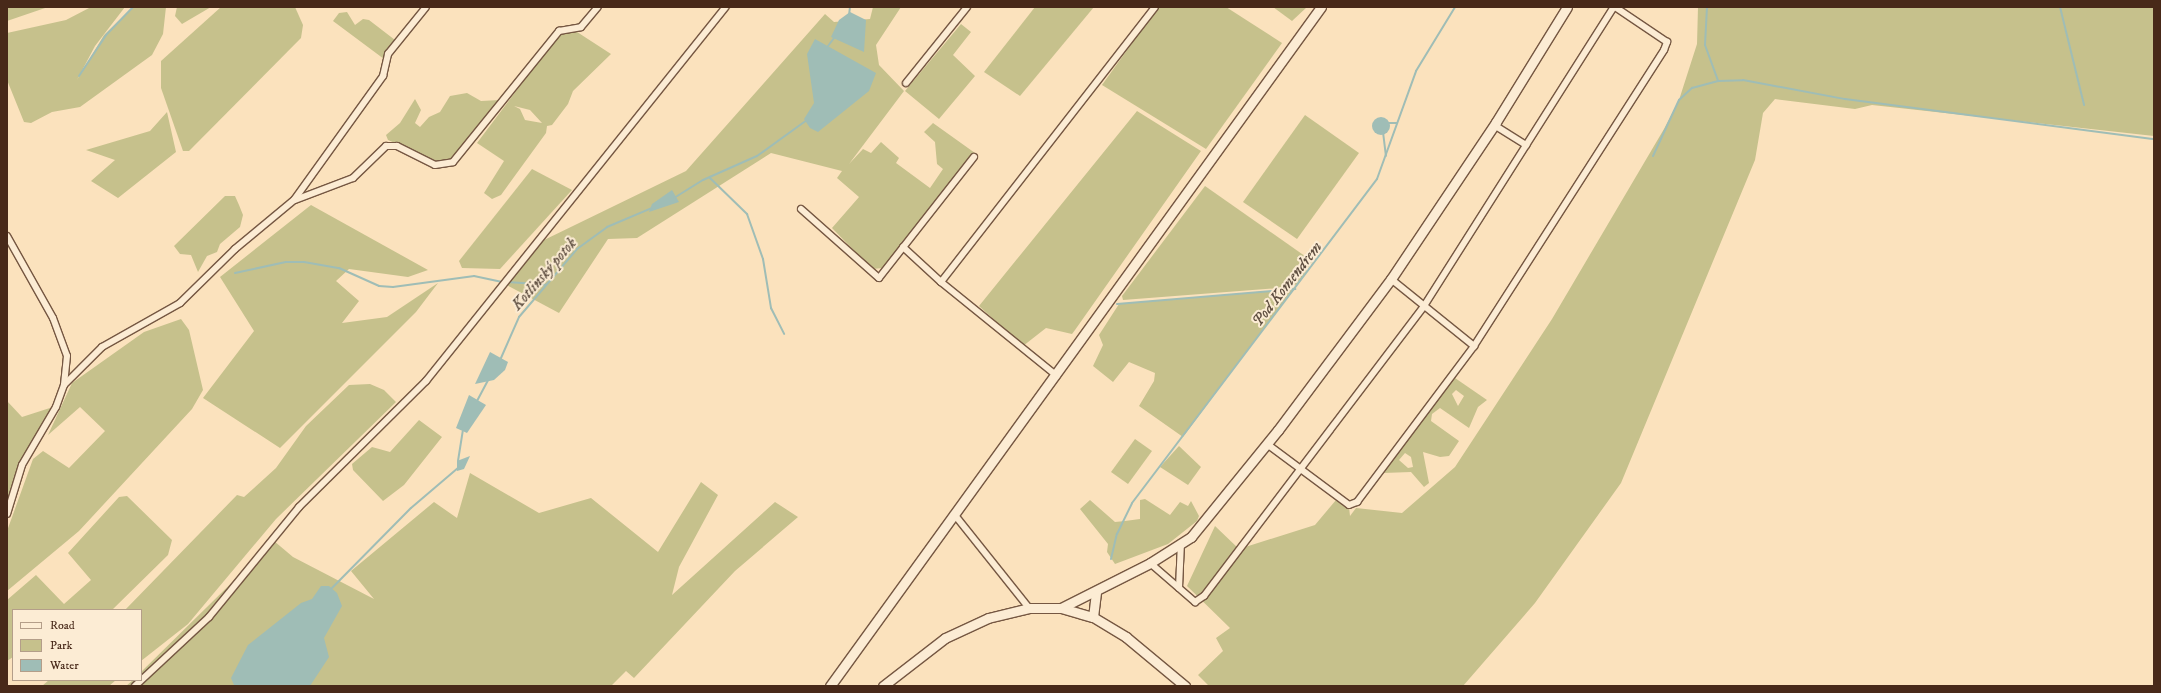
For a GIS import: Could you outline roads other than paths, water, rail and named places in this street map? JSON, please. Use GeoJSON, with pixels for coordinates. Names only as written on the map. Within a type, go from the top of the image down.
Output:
{"type":"FeatureCollection","features":[{"type":"Feature","properties":{"kind":"street"},"geometry":{"type":"LineString","coordinates":[[64,385],[102,347],[180,303],[234,249],[294,200],[373,92],[383,76],[388,54],[426,7]]}},
{"type":"Feature","properties":{"kind":"street"},"geometry":{"type":"LineString","coordinates":[[294,200],[353,178],[386,146],[397,146],[435,164],[453,162],[559,30],[582,27],[598,7]]}},
{"type":"Feature","properties":{"kind":"street"},"geometry":{"type":"LineString","coordinates":[[142,679],[209,617],[299,507],[426,381],[726,7]]}},
{"type":"Feature","properties":{"kind":"street"},"geometry":{"type":"LineString","coordinates":[[906,83],[968,7]]}},
{"type":"Feature","properties":{"kind":"street"},"geometry":{"type":"LineString","coordinates":[[941,282],[1156,7]]}},
{"type":"Feature","properties":{"kind":"street"},"geometry":{"type":"LineString","coordinates":[[830,686],[954,514],[1057,376],[1321,7]]}},
{"type":"Feature","properties":{"kind":"street"},"geometry":{"type":"LineString","coordinates":[[1062,608],[1150,563],[1191,537],[1267,444],[1391,279],[1494,125],[1567,7]]}},
{"type":"Feature","properties":{"kind":"street"},"geometry":{"type":"LineString","coordinates":[[1150,563],[1195,602],[1204,596],[1300,469],[1424,306],[1614,7],[1667,42],[1664,50],[1474,346],[1356,502],[1348,504],[1300,469],[1267,444]]}},
{"type":"Feature","properties":{"kind":"street"},"geometry":{"type":"LineString","coordinates":[[1494,125],[1526,145]]}},
{"type":"Feature","properties":{"kind":"street"},"geometry":{"type":"LineString","coordinates":[[802,209],[879,278],[974,157]]}},
{"type":"Feature","properties":{"kind":"street"},"geometry":{"type":"LineString","coordinates":[[7,236],[53,318],[67,356],[64,385],[56,407],[22,465],[7,514]]}},
{"type":"Feature","properties":{"kind":"street"},"geometry":{"type":"LineString","coordinates":[[903,247],[941,282],[1057,376]]}},
{"type":"Feature","properties":{"kind":"street"},"geometry":{"type":"LineString","coordinates":[[1391,279],[1474,346]]}},
{"type":"Feature","properties":{"kind":"street"},"geometry":{"type":"LineString","coordinates":[[954,514],[1029,608]]}},
{"type":"Feature","properties":{"kind":"street"},"geometry":{"type":"LineString","coordinates":[[1179,588],[1181,543]]}},
{"type":"Feature","properties":{"kind":"street"},"geometry":{"type":"LineString","coordinates":[[1093,617],[1096,591]]}},
{"type":"Feature","properties":{"kind":"street"},"geometry":{"type":"LineString","coordinates":[[883,686],[945,638],[988,618],[1029,608],[1062,608],[1093,617],[1126,637],[1185,686]]}},
{"type":"Feature","properties":{"kind":"water"},"geometry":{"type":"Polygon","coordinates":[[[850,12],[866,20],[864,52],[831,37],[839,20],[850,12]]]}},
{"type":"Feature","properties":{"kind":"water"},"geometry":{"type":"Polygon","coordinates":[[[815,39],[876,73],[869,91],[818,132],[810,128],[804,119],[814,103],[807,54],[815,39]]]}},
{"type":"Feature","properties":{"kind":"water"},"geometry":{"type":"Polygon","coordinates":[[[1377,117],[1385,117],[1390,122],[1388,133],[1385,135],[1377,135],[1372,130],[1372,122],[1377,117]]]}},
{"type":"Feature","properties":{"kind":"water"},"geometry":{"type":"Polygon","coordinates":[[[672,190],[679,202],[649,212],[652,204],[672,190]]]}},
{"type":"Feature","properties":{"kind":"water"},"geometry":{"type":"Polygon","coordinates":[[[490,352],[508,362],[505,370],[494,380],[475,384],[490,352]]]}},
{"type":"Feature","properties":{"kind":"water"},"geometry":{"type":"Polygon","coordinates":[[[469,395],[486,405],[467,433],[456,428],[469,395]]]}},
{"type":"Feature","properties":{"kind":"water"},"geometry":{"type":"Polygon","coordinates":[[[470,456],[464,469],[457,471],[457,461],[470,456]]]}},
{"type":"Feature","properties":{"kind":"water"},"geometry":{"type":"Polygon","coordinates":[[[321,586],[329,586],[337,593],[342,606],[324,638],[329,657],[310,686],[234,685],[231,678],[248,645],[301,603],[312,599],[321,586]]]}},
{"type":"Feature","properties":{"kind":"waterway"},"geometry":{"type":"LineString","coordinates":[[79,76],[106,35],[133,7]]}},
{"type":"Feature","properties":{"kind":"waterway","name":"Kotlinský potok"},"geometry":{"type":"LineString","coordinates":[[849,15],[850,7]]}},
{"type":"Feature","properties":{"kind":"waterway","name":"Pod Komendrem"},"geometry":{"type":"LineString","coordinates":[[1111,559],[1117,534],[1132,503],[1377,179],[1416,71],[1455,7]]}},
{"type":"Feature","properties":{"kind":"waterway"},"geometry":{"type":"LineString","coordinates":[[1707,7],[1705,45],[1718,81],[1743,80],[1845,99],[2154,139]]}},
{"type":"Feature","properties":{"kind":"waterway"},"geometry":{"type":"LineString","coordinates":[[2060,7],[2084,105]]}},
{"type":"Feature","properties":{"kind":"waterway","name":"Kotlinský potok"},"geometry":{"type":"LineString","coordinates":[[828,46],[834,38]]}},
{"type":"Feature","properties":{"kind":"waterway"},"geometry":{"type":"LineString","coordinates":[[1653,156],[1679,100],[1692,88],[1718,81]]}},
{"type":"Feature","properties":{"kind":"waterway","name":"Kotlinský potok"},"geometry":{"type":"LineString","coordinates":[[674,198],[703,180],[757,156],[807,120]]}},
{"type":"Feature","properties":{"kind":"waterway","name":"Pod Komendrem"},"geometry":{"type":"LineString","coordinates":[[1389,123],[1397,123]]}},
{"type":"Feature","properties":{"kind":"waterway"},"geometry":{"type":"LineString","coordinates":[[1383,132],[1386,156]]}},
{"type":"Feature","properties":{"kind":"waterway"},"geometry":{"type":"LineString","coordinates":[[710,178],[747,214],[763,259],[771,308],[784,334]]}},
{"type":"Feature","properties":{"kind":"waterway","name":"Kotlinský potok"},"geometry":{"type":"LineString","coordinates":[[501,358],[519,317],[577,249],[607,227],[652,208]]}},
{"type":"Feature","properties":{"kind":"waterway"},"geometry":{"type":"LineString","coordinates":[[235,273],[286,262],[304,262],[339,268],[379,286],[393,287],[474,276],[503,282]]}},
{"type":"Feature","properties":{"kind":"waterway"},"geometry":{"type":"LineString","coordinates":[[507,282],[546,285]]}},
{"type":"Feature","properties":{"kind":"waterway"},"geometry":{"type":"LineString","coordinates":[[1117,304],[1295,289]]}},
{"type":"Feature","properties":{"kind":"waterway","name":"Kotlinský potok"},"geometry":{"type":"LineString","coordinates":[[477,401],[488,380]]}},
{"type":"Feature","properties":{"kind":"waterway","name":"Kotlinský potok"},"geometry":{"type":"LineString","coordinates":[[458,461],[463,431]]}},
{"type":"Feature","properties":{"kind":"waterway","name":"Kotlinský potok"},"geometry":{"type":"LineString","coordinates":[[332,588],[411,508],[458,468]]}}]}
